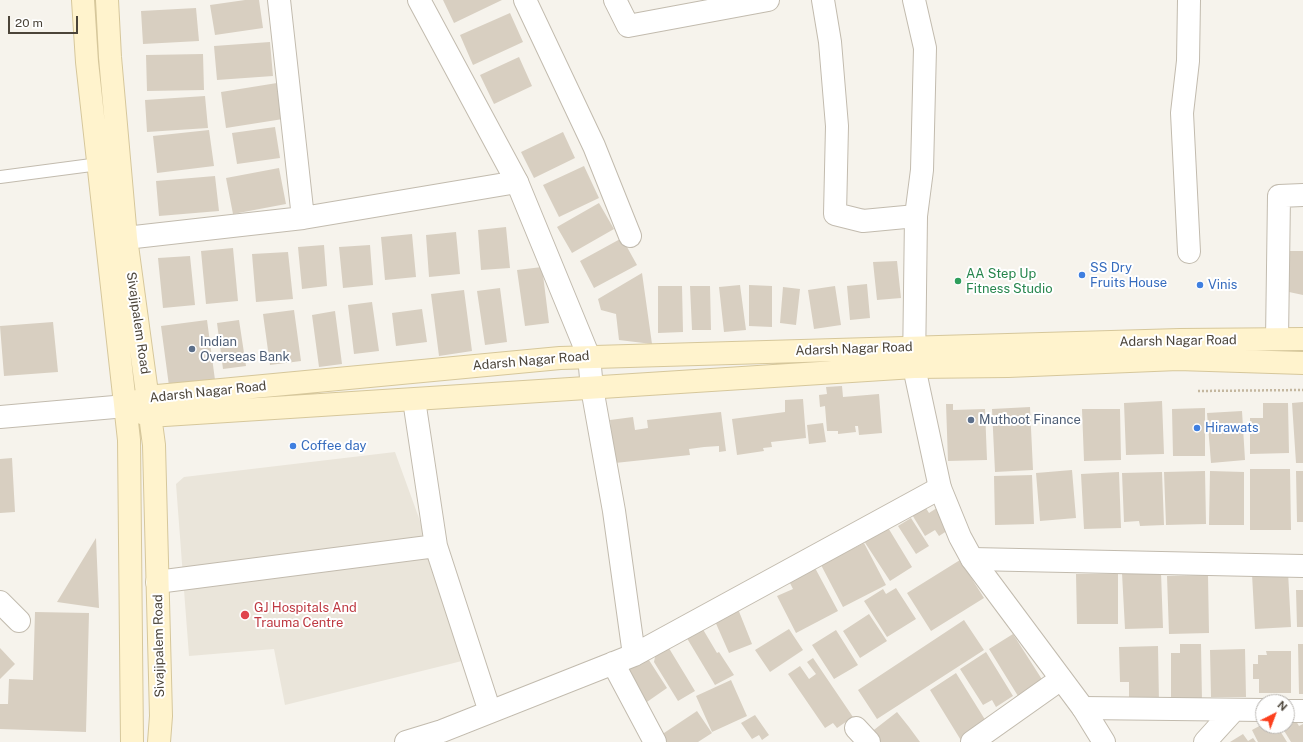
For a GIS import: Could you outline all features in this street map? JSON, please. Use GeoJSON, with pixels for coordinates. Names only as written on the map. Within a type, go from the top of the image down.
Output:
{"type":"FeatureCollection","features":[{"type":"Feature","properties":{"kind":"main road","name":"Sivajipalem Road"},"geometry":{"type":"LineString","coordinates":[[82,0],[87,62],[99,164],[117,239],[154,445],[160,716],[159,742]]}},
{"type":"Feature","properties":{"kind":"main road","name":"Sivajipalem Road"},"geometry":{"type":"LineString","coordinates":[[107,0],[117,239],[129,440],[132,742]]}},
{"type":"Feature","properties":{"kind":"main road","name":"Adarsh Nagar Road"},"geometry":{"type":"LineString","coordinates":[[126,406],[148,407],[414,400],[592,388],[915,357],[1277,339],[1303,339]]}},
{"type":"Feature","properties":{"kind":"main road","name":"Adarsh Nagar Road"},"geometry":{"type":"LineString","coordinates":[[148,407],[552,358],[589,356],[915,357],[1008,366],[1178,358],[1303,362]]}},
{"type":"Feature","properties":{"kind":"street"},"geometry":{"type":"LineString","coordinates":[[279,0],[303,218]]}},
{"type":"Feature","properties":{"kind":"street"},"geometry":{"type":"LineString","coordinates":[[419,0],[517,182],[589,356],[592,388],[614,511],[634,655]]}},
{"type":"Feature","properties":{"kind":"street"},"geometry":{"type":"LineString","coordinates":[[524,0],[594,146],[630,236]]}},
{"type":"Feature","properties":{"kind":"street"},"geometry":{"type":"LineString","coordinates":[[614,0],[628,26],[768,0]]}},
{"type":"Feature","properties":{"kind":"street"},"geometry":{"type":"LineString","coordinates":[[823,0],[830,42],[837,126],[835,214],[863,221],[916,216]]}},
{"type":"Feature","properties":{"kind":"street"},"geometry":{"type":"LineString","coordinates":[[914,0],[925,48],[922,170],[916,216],[915,357],[940,488],[960,537],[972,559],[1083,708],[1104,742]]}},
{"type":"Feature","properties":{"kind":"street"},"geometry":{"type":"LineString","coordinates":[[1189,0],[1188,61],[1182,112],[1189,252]]}},
{"type":"Feature","properties":{"kind":"street"},"geometry":{"type":"LineString","coordinates":[[117,239],[303,218],[517,182]]}},
{"type":"Feature","properties":{"kind":"street"},"geometry":{"type":"LineString","coordinates":[[1277,339],[1279,196],[1303,195]]}},
{"type":"Feature","properties":{"kind":"street"},"geometry":{"type":"LineString","coordinates":[[414,400],[436,546],[490,712]]}},
{"type":"Feature","properties":{"kind":"street"},"geometry":{"type":"LineString","coordinates":[[0,417],[126,406]]}},
{"type":"Feature","properties":{"kind":"street"},"geometry":{"type":"LineString","coordinates":[[406,742],[442,731],[634,655],[940,488]]}},
{"type":"Feature","properties":{"kind":"street"},"geometry":{"type":"LineString","coordinates":[[157,582],[436,546]]}},
{"type":"Feature","properties":{"kind":"street"},"geometry":{"type":"LineString","coordinates":[[972,559],[1303,566]]}},
{"type":"Feature","properties":{"kind":"street"},"geometry":{"type":"LineString","coordinates":[[0,602],[19,621]]}},
{"type":"Feature","properties":{"kind":"street"},"geometry":{"type":"LineString","coordinates":[[613,663],[654,742]]}},
{"type":"Feature","properties":{"kind":"street"},"geometry":{"type":"LineString","coordinates":[[972,742],[1061,678]]}},
{"type":"Feature","properties":{"kind":"street"},"geometry":{"type":"LineString","coordinates":[[1083,708],[1255,710]]}},
{"type":"Feature","properties":{"kind":"street"},"geometry":{"type":"LineString","coordinates":[[1205,742],[1234,710]]}},
{"type":"Feature","properties":{"kind":"lane"},"geometry":{"type":"LineString","coordinates":[[0,177],[99,164]]}},
{"type":"Feature","properties":{"kind":"path"},"geometry":{"type":"LineString","coordinates":[[1198,391],[1303,390]]}},
{"type":"Feature","properties":{"kind":"shaded area"},"geometry":{"type":"Polygon","coordinates":[[[395,452],[470,659],[285,705],[274,649],[189,656],[176,484],[184,477],[395,452]]]}},
{"type":"Feature","properties":{"kind":"building"},"geometry":{"type":"Polygon","coordinates":[[[245,0],[259,0],[263,28],[215,35],[210,5],[245,0]]]}},
{"type":"Feature","properties":{"kind":"building"},"geometry":{"type":"Polygon","coordinates":[[[443,0],[502,0],[454,23],[443,0]]]}},
{"type":"Feature","properties":{"kind":"building"},"geometry":{"type":"Polygon","coordinates":[[[196,8],[199,41],[143,44],[141,11],[196,8]]]}},
{"type":"Feature","properties":{"kind":"building"},"geometry":{"type":"Polygon","coordinates":[[[510,13],[523,42],[473,65],[460,35],[510,13]]]}},
{"type":"Feature","properties":{"kind":"building"},"geometry":{"type":"Polygon","coordinates":[[[270,42],[273,76],[217,80],[214,46],[270,42]]]}},
{"type":"Feature","properties":{"kind":"building"},"geometry":{"type":"Polygon","coordinates":[[[203,54],[204,90],[147,91],[146,55],[203,54]]]}},
{"type":"Feature","properties":{"kind":"building"},"geometry":{"type":"Polygon","coordinates":[[[519,57],[532,86],[494,104],[480,75],[519,57]]]}},
{"type":"Feature","properties":{"kind":"building"},"geometry":{"type":"Polygon","coordinates":[[[277,83],[283,119],[226,128],[221,92],[277,83]]]}},
{"type":"Feature","properties":{"kind":"building"},"geometry":{"type":"Polygon","coordinates":[[[205,96],[208,128],[147,132],[145,100],[205,96]]]}},
{"type":"Feature","properties":{"kind":"building"},"geometry":{"type":"Polygon","coordinates":[[[275,127],[280,158],[237,164],[232,133],[275,127]]]}},
{"type":"Feature","properties":{"kind":"building"},"geometry":{"type":"Polygon","coordinates":[[[209,130],[214,166],[157,173],[153,136],[209,130]]]}},
{"type":"Feature","properties":{"kind":"building"},"geometry":{"type":"Polygon","coordinates":[[[563,132],[575,158],[534,178],[521,152],[563,132]]]}},
{"type":"Feature","properties":{"kind":"building"},"geometry":{"type":"Polygon","coordinates":[[[584,166],[599,198],[559,217],[543,185],[584,166]]]}},
{"type":"Feature","properties":{"kind":"building"},"geometry":{"type":"Polygon","coordinates":[[[279,168],[286,204],[233,214],[226,178],[279,168]]]}},
{"type":"Feature","properties":{"kind":"building"},"geometry":{"type":"Polygon","coordinates":[[[215,176],[219,211],[159,216],[156,181],[215,176]]]}},
{"type":"Feature","properties":{"kind":"building"},"geometry":{"type":"Polygon","coordinates":[[[599,203],[614,229],[572,253],[557,227],[599,203]]]}},
{"type":"Feature","properties":{"kind":"building"},"geometry":{"type":"Polygon","coordinates":[[[506,227],[510,268],[481,270],[478,230],[506,227]]]}},
{"type":"Feature","properties":{"kind":"building"},"geometry":{"type":"Polygon","coordinates":[[[456,232],[460,274],[429,277],[426,235],[456,232]]]}},
{"type":"Feature","properties":{"kind":"building"},"geometry":{"type":"Polygon","coordinates":[[[412,234],[416,277],[385,280],[381,237],[412,234]]]}},
{"type":"Feature","properties":{"kind":"building"},"geometry":{"type":"Polygon","coordinates":[[[622,238],[637,265],[594,288],[580,261],[622,238]]]}},
{"type":"Feature","properties":{"kind":"building"},"geometry":{"type":"Polygon","coordinates":[[[324,245],[327,286],[302,289],[298,247],[324,245]]]}},
{"type":"Feature","properties":{"kind":"building"},"geometry":{"type":"Polygon","coordinates":[[[370,245],[373,285],[343,288],[339,247],[370,245]]]}},
{"type":"Feature","properties":{"kind":"building"},"geometry":{"type":"Polygon","coordinates":[[[233,248],[238,301],[206,304],[201,251],[233,248]]]}},
{"type":"Feature","properties":{"kind":"building"},"geometry":{"type":"Polygon","coordinates":[[[1287,251],[1303,251],[1303,295],[1289,292],[1287,251]]]}},
{"type":"Feature","properties":{"kind":"building"},"geometry":{"type":"Polygon","coordinates":[[[288,252],[293,299],[256,302],[252,254],[288,252]]]}},
{"type":"Feature","properties":{"kind":"building"},"geometry":{"type":"Polygon","coordinates":[[[190,256],[195,305],[163,308],[158,258],[190,256]]]}},
{"type":"Feature","properties":{"kind":"building"},"geometry":{"type":"Polygon","coordinates":[[[897,261],[901,298],[877,300],[873,262],[897,261]]]}},
{"type":"Feature","properties":{"kind":"building"},"geometry":{"type":"Polygon","coordinates":[[[542,267],[549,323],[525,326],[517,270],[542,267]]]}},
{"type":"Feature","properties":{"kind":"building"},"geometry":{"type":"Polygon","coordinates":[[[642,273],[652,344],[619,340],[616,314],[601,310],[598,299],[642,273]]]}},
{"type":"Feature","properties":{"kind":"building"},"geometry":{"type":"Polygon","coordinates":[[[867,284],[870,318],[850,320],[847,286],[867,284]]]}},
{"type":"Feature","properties":{"kind":"building"},"geometry":{"type":"Polygon","coordinates":[[[740,285],[746,330],[724,332],[719,287],[740,285]]]}},
{"type":"Feature","properties":{"kind":"building"},"geometry":{"type":"Polygon","coordinates":[[[749,285],[772,286],[772,327],[749,326],[749,285]]]}},
{"type":"Feature","properties":{"kind":"building"},"geometry":{"type":"Polygon","coordinates":[[[658,286],[682,286],[683,332],[658,333],[658,286]]]}},
{"type":"Feature","properties":{"kind":"building"},"geometry":{"type":"Polygon","coordinates":[[[690,286],[710,286],[711,330],[692,330],[690,286]]]}},
{"type":"Feature","properties":{"kind":"building"},"geometry":{"type":"Polygon","coordinates":[[[835,286],[841,325],[814,329],[808,290],[835,286]]]}},
{"type":"Feature","properties":{"kind":"building"},"geometry":{"type":"Polygon","coordinates":[[[783,287],[800,289],[796,325],[780,323],[783,287]]]}},
{"type":"Feature","properties":{"kind":"building"},"geometry":{"type":"Polygon","coordinates":[[[500,288],[507,342],[485,345],[477,291],[500,288]]]}},
{"type":"Feature","properties":{"kind":"building"},"geometry":{"type":"Polygon","coordinates":[[[464,290],[472,351],[439,356],[431,294],[464,290]]]}},
{"type":"Feature","properties":{"kind":"building"},"geometry":{"type":"Polygon","coordinates":[[[372,302],[379,351],[354,354],[348,305],[372,302]]]}},
{"type":"Feature","properties":{"kind":"building"},"geometry":{"type":"Polygon","coordinates":[[[422,309],[427,342],[396,346],[392,313],[422,309]]]}},
{"type":"Feature","properties":{"kind":"building"},"geometry":{"type":"Polygon","coordinates":[[[294,310],[301,361],[270,365],[263,314],[294,310]]]}},
{"type":"Feature","properties":{"kind":"building"},"geometry":{"type":"Polygon","coordinates":[[[335,311],[342,364],[319,367],[312,315],[335,311]]]}},
{"type":"Feature","properties":{"kind":"building"},"geometry":{"type":"Polygon","coordinates":[[[207,320],[215,380],[169,386],[161,326],[207,320]]]}},
{"type":"Feature","properties":{"kind":"building"},"geometry":{"type":"Polygon","coordinates":[[[239,320],[246,366],[223,369],[217,323],[239,320]]]}},
{"type":"Feature","properties":{"kind":"building"},"geometry":{"type":"Polygon","coordinates":[[[53,322],[58,372],[4,376],[0,326],[53,322]]]}},
{"type":"Feature","properties":{"kind":"building"},"geometry":{"type":"Polygon","coordinates":[[[842,386],[843,397],[879,394],[882,433],[859,435],[858,426],[855,426],[856,432],[838,434],[838,431],[827,431],[825,406],[820,407],[819,395],[827,394],[826,387],[842,386]]]}},
{"type":"Feature","properties":{"kind":"building"},"geometry":{"type":"Polygon","coordinates":[[[803,399],[806,438],[771,442],[772,447],[763,448],[764,451],[737,455],[732,419],[785,412],[785,400],[803,399]]]}},
{"type":"Feature","properties":{"kind":"building"},"geometry":{"type":"Polygon","coordinates":[[[1162,401],[1164,454],[1126,455],[1124,403],[1162,401]]]}},
{"type":"Feature","properties":{"kind":"building"},"geometry":{"type":"Polygon","coordinates":[[[1303,402],[1303,463],[1296,463],[1292,403],[1303,402]]]}},
{"type":"Feature","properties":{"kind":"building"},"geometry":{"type":"Polygon","coordinates":[[[1263,403],[1288,403],[1289,453],[1250,454],[1250,418],[1263,418],[1263,403]]]}},
{"type":"Feature","properties":{"kind":"building"},"geometry":{"type":"Polygon","coordinates":[[[946,404],[953,404],[953,410],[985,409],[987,460],[948,461],[946,404]]]}},
{"type":"Feature","properties":{"kind":"building"},"geometry":{"type":"Polygon","coordinates":[[[1030,407],[1033,470],[995,472],[992,409],[1030,407]]]}},
{"type":"Feature","properties":{"kind":"building"},"geometry":{"type":"Polygon","coordinates":[[[1205,408],[1205,456],[1173,456],[1172,409],[1205,408]]]}},
{"type":"Feature","properties":{"kind":"building"},"geometry":{"type":"Polygon","coordinates":[[[1082,409],[1120,409],[1121,460],[1084,461],[1082,409]]]}},
{"type":"Feature","properties":{"kind":"building"},"geometry":{"type":"Polygon","coordinates":[[[1242,411],[1245,460],[1211,463],[1207,413],[1242,411]]]}},
{"type":"Feature","properties":{"kind":"building"},"geometry":{"type":"Polygon","coordinates":[[[721,412],[726,451],[719,452],[719,446],[704,447],[689,449],[690,455],[615,463],[610,420],[633,417],[635,430],[648,428],[647,420],[721,412]]]}},
{"type":"Feature","properties":{"kind":"building"},"geometry":{"type":"Polygon","coordinates":[[[823,423],[826,442],[809,444],[807,425],[823,423]]]}},
{"type":"Feature","properties":{"kind":"building"},"geometry":{"type":"Polygon","coordinates":[[[12,458],[15,512],[0,513],[0,459],[12,458]]]}},
{"type":"Feature","properties":{"kind":"building"},"geometry":{"type":"Polygon","coordinates":[[[1250,469],[1290,469],[1291,530],[1250,530],[1250,469]]]}},
{"type":"Feature","properties":{"kind":"building"},"geometry":{"type":"Polygon","coordinates":[[[1072,470],[1076,518],[1040,521],[1036,473],[1072,470]]]}},
{"type":"Feature","properties":{"kind":"building"},"geometry":{"type":"Polygon","coordinates":[[[1205,471],[1206,524],[1166,525],[1164,472],[1205,471]]]}},
{"type":"Feature","properties":{"kind":"building"},"geometry":{"type":"Polygon","coordinates":[[[1210,471],[1244,472],[1244,525],[1209,525],[1210,471]]]}},
{"type":"Feature","properties":{"kind":"building"},"geometry":{"type":"Polygon","coordinates":[[[1296,471],[1303,471],[1303,522],[1297,522],[1296,471]]]}},
{"type":"Feature","properties":{"kind":"building"},"geometry":{"type":"Polygon","coordinates":[[[1119,472],[1121,528],[1084,529],[1081,474],[1119,472]]]}},
{"type":"Feature","properties":{"kind":"building"},"geometry":{"type":"Polygon","coordinates":[[[1162,472],[1164,525],[1140,526],[1139,521],[1124,522],[1122,473],[1162,472]]]}},
{"type":"Feature","properties":{"kind":"building"},"geometry":{"type":"Polygon","coordinates":[[[1032,475],[1034,524],[995,525],[994,476],[1032,475]]]}},
{"type":"Feature","properties":{"kind":"building"},"geometry":{"type":"Polygon","coordinates":[[[924,505],[929,513],[940,506],[953,527],[939,536],[935,530],[925,536],[911,513],[924,505]]]}},
{"type":"Feature","properties":{"kind":"building"},"geometry":{"type":"Polygon","coordinates":[[[911,518],[929,546],[916,554],[898,526],[911,518]]]}},
{"type":"Feature","properties":{"kind":"building"},"geometry":{"type":"Polygon","coordinates":[[[887,526],[912,567],[890,581],[862,538],[887,526]]]}},
{"type":"Feature","properties":{"kind":"building"},"geometry":{"type":"Polygon","coordinates":[[[96,538],[99,608],[57,602],[96,538]]]}},
{"type":"Feature","properties":{"kind":"building"},"geometry":{"type":"Polygon","coordinates":[[[864,543],[886,585],[843,607],[821,565],[864,543]]]}},
{"type":"Feature","properties":{"kind":"building"},"geometry":{"type":"Polygon","coordinates":[[[960,560],[984,598],[931,631],[907,593],[960,560]]]}},
{"type":"Feature","properties":{"kind":"building"},"geometry":{"type":"Polygon","coordinates":[[[814,566],[838,611],[796,633],[777,596],[793,589],[788,579],[814,566]]]}},
{"type":"Feature","properties":{"kind":"building"},"geometry":{"type":"Polygon","coordinates":[[[1161,572],[1163,628],[1125,629],[1122,573],[1161,572]]]}},
{"type":"Feature","properties":{"kind":"building"},"geometry":{"type":"Polygon","coordinates":[[[1288,572],[1291,627],[1255,629],[1252,574],[1288,572]]]}},
{"type":"Feature","properties":{"kind":"building"},"geometry":{"type":"Polygon","coordinates":[[[1076,574],[1118,574],[1118,624],[1077,624],[1076,574]]]}},
{"type":"Feature","properties":{"kind":"building"},"geometry":{"type":"Polygon","coordinates":[[[1208,575],[1209,633],[1169,634],[1167,576],[1208,575]]]}},
{"type":"Feature","properties":{"kind":"building"},"geometry":{"type":"Polygon","coordinates":[[[896,588],[916,619],[887,637],[864,601],[883,589],[886,594],[896,588]]]}},
{"type":"Feature","properties":{"kind":"building"},"geometry":{"type":"Polygon","coordinates":[[[1296,590],[1303,590],[1303,627],[1297,627],[1296,590]]]}},
{"type":"Feature","properties":{"kind":"building"},"geometry":{"type":"Polygon","coordinates":[[[738,609],[752,644],[729,653],[714,619],[738,609]]]}},
{"type":"Feature","properties":{"kind":"building"},"geometry":{"type":"Polygon","coordinates":[[[35,612],[89,613],[86,732],[0,729],[0,704],[8,704],[9,679],[33,680],[35,612]]]}},
{"type":"Feature","properties":{"kind":"building"},"geometry":{"type":"Polygon","coordinates":[[[869,614],[887,641],[860,658],[843,631],[869,614]]]}},
{"type":"Feature","properties":{"kind":"building"},"geometry":{"type":"Polygon","coordinates":[[[964,620],[984,650],[877,719],[858,690],[964,620]]]}},
{"type":"Feature","properties":{"kind":"building"},"geometry":{"type":"Polygon","coordinates":[[[698,621],[717,653],[719,652],[734,675],[715,685],[682,630],[698,621]]]}},
{"type":"Feature","properties":{"kind":"building"},"geometry":{"type":"Polygon","coordinates":[[[789,629],[803,650],[770,672],[755,650],[789,629]]]}},
{"type":"Feature","properties":{"kind":"building"},"geometry":{"type":"Polygon","coordinates":[[[836,630],[858,665],[834,679],[812,645],[836,630]]]}},
{"type":"Feature","properties":{"kind":"building"},"geometry":{"type":"Polygon","coordinates":[[[1013,634],[1043,681],[1018,696],[989,649],[1013,634]]]}},
{"type":"Feature","properties":{"kind":"building"},"geometry":{"type":"Polygon","coordinates":[[[1180,644],[1201,644],[1202,701],[1171,702],[1171,653],[1180,653],[1180,644]]]}},
{"type":"Feature","properties":{"kind":"building"},"geometry":{"type":"Polygon","coordinates":[[[1298,644],[1303,644],[1303,694],[1299,694],[1298,644]]]}},
{"type":"Feature","properties":{"kind":"building"},"geometry":{"type":"Polygon","coordinates":[[[667,645],[695,691],[678,701],[654,662],[656,652],[667,645]]]}},
{"type":"Feature","properties":{"kind":"building"},"geometry":{"type":"Polygon","coordinates":[[[1158,646],[1159,703],[1129,703],[1129,682],[1120,682],[1119,647],[1158,646]]]}},
{"type":"Feature","properties":{"kind":"building"},"geometry":{"type":"Polygon","coordinates":[[[0,648],[15,664],[0,679],[0,648]]]}},
{"type":"Feature","properties":{"kind":"building"},"geometry":{"type":"Polygon","coordinates":[[[1245,649],[1246,697],[1211,697],[1210,650],[1245,649]]]}},
{"type":"Feature","properties":{"kind":"building"},"geometry":{"type":"Polygon","coordinates":[[[1266,651],[1291,651],[1291,693],[1259,693],[1259,679],[1253,679],[1253,664],[1258,664],[1258,655],[1267,655],[1266,651]]]}},
{"type":"Feature","properties":{"kind":"building"},"geometry":{"type":"Polygon","coordinates":[[[986,652],[1013,696],[996,707],[992,700],[983,705],[960,669],[986,652]]]}},
{"type":"Feature","properties":{"kind":"building"},"geometry":{"type":"Polygon","coordinates":[[[647,657],[667,688],[644,704],[623,673],[647,657]]]}},
{"type":"Feature","properties":{"kind":"building"},"geometry":{"type":"Polygon","coordinates":[[[813,658],[853,717],[837,728],[833,723],[825,728],[788,674],[800,666],[809,679],[816,674],[807,662],[813,658]]]}},
{"type":"Feature","properties":{"kind":"building"},"geometry":{"type":"Polygon","coordinates":[[[956,673],[989,726],[962,742],[930,690],[956,673]]]}},
{"type":"Feature","properties":{"kind":"building"},"geometry":{"type":"Polygon","coordinates":[[[731,680],[747,716],[712,732],[696,696],[731,680]]]}},
{"type":"Feature","properties":{"kind":"building"},"geometry":{"type":"Polygon","coordinates":[[[697,711],[712,733],[698,742],[657,742],[655,739],[697,711]]]}},
{"type":"Feature","properties":{"kind":"building"},"geometry":{"type":"Polygon","coordinates":[[[897,712],[920,742],[877,742],[870,733],[897,712]]]}},
{"type":"Feature","properties":{"kind":"building"},"geometry":{"type":"Polygon","coordinates":[[[755,715],[769,735],[762,740],[759,735],[752,739],[741,723],[755,715]]]}},
{"type":"Feature","properties":{"kind":"building"},"geometry":{"type":"Polygon","coordinates":[[[1295,722],[1299,726],[1303,724],[1303,742],[1291,742],[1286,734],[1295,734],[1295,722]]]}},
{"type":"Feature","properties":{"kind":"building"},"geometry":{"type":"Polygon","coordinates":[[[1255,728],[1255,734],[1282,734],[1287,742],[1258,742],[1252,730],[1255,728]]]}},
{"type":"Feature","properties":{"kind":"building"},"geometry":{"type":"Polygon","coordinates":[[[1243,734],[1248,741],[1253,738],[1256,742],[1230,742],[1243,734]]]}},
{"type":"Feature","properties":{"kind":"place","name":"SS Dry Fruits House"},"geometry":{"type":"Point","coordinates":[1082,275]}},
{"type":"Feature","properties":{"kind":"place","name":"AA Step Up Fitness Studio"},"geometry":{"type":"Point","coordinates":[958,281]}},
{"type":"Feature","properties":{"kind":"place","name":"Vinis"},"geometry":{"type":"Point","coordinates":[1200,285]}},
{"type":"Feature","properties":{"kind":"place","name":"Indian Overseas Bank"},"geometry":{"type":"Point","coordinates":[192,349]}},
{"type":"Feature","properties":{"kind":"place","name":"Muthoot Finance"},"geometry":{"type":"Point","coordinates":[971,420]}},
{"type":"Feature","properties":{"kind":"place","name":"Hirawats"},"geometry":{"type":"Point","coordinates":[1197,428]}},
{"type":"Feature","properties":{"kind":"place","name":"Coffee day"},"geometry":{"type":"Point","coordinates":[293,446]}},
{"type":"Feature","properties":{"kind":"place","name":"GJ Hospitals And Trauma Centre"},"geometry":{"type":"Point","coordinates":[245,615]}}]}
